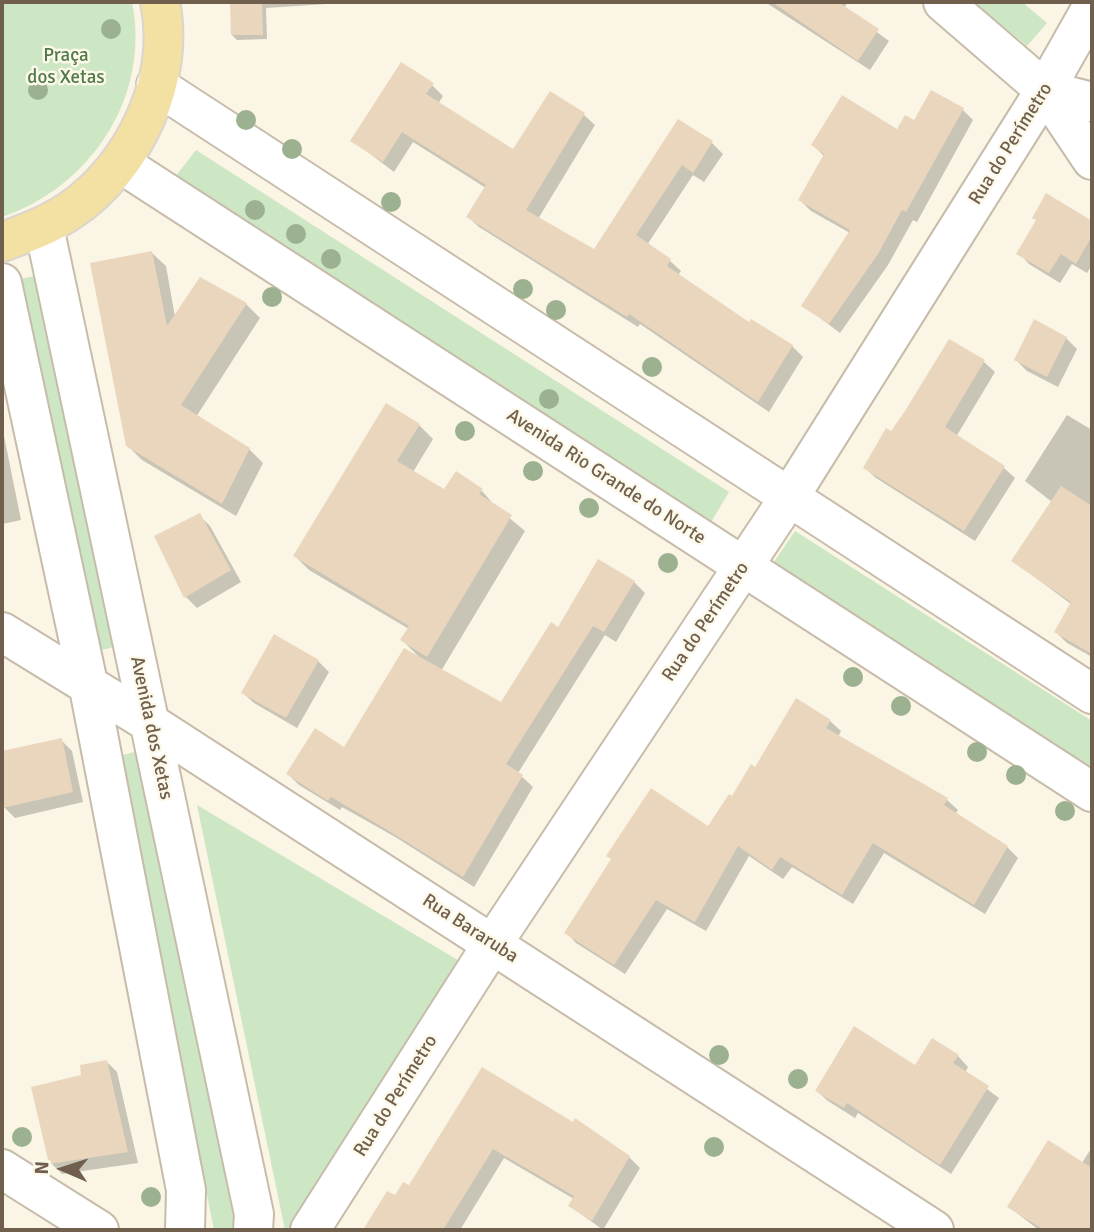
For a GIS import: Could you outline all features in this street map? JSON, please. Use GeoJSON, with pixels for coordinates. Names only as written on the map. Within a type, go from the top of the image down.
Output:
{"type":"FeatureCollection","features":[{"type":"Feature","properties":{"kind":"main road"},"geometry":{"type":"LineString","coordinates":[[2,242],[44,227],[89,195],[120,163],[136,138],[156,85],[162,47],[160,2]]}},
{"type":"Feature","properties":{"kind":"street"},"geometry":{"type":"LineString","coordinates":[[943,2],[1045,90],[1092,160]]}},
{"type":"Feature","properties":{"kind":"street","name":"Rua do Perímetro"},"geometry":{"type":"LineString","coordinates":[[310,1230],[493,943],[788,499],[1045,90],[1084,12]]}},
{"type":"Feature","properties":{"kind":"street"},"geometry":{"type":"LineString","coordinates":[[156,85],[788,499],[1092,694]]}},
{"type":"Feature","properties":{"kind":"street"},"geometry":{"type":"LineString","coordinates":[[1045,90],[1092,102]]}},
{"type":"Feature","properties":{"kind":"street","name":"Avenida Rio Grande do Norte"},"geometry":{"type":"LineString","coordinates":[[120,163],[1092,792]]}},
{"type":"Feature","properties":{"kind":"street","name":"Avenida dos Xetas"},"geometry":{"type":"LineString","coordinates":[[44,227],[254,1213],[253,1230]]}},
{"type":"Feature","properties":{"kind":"street"},"geometry":{"type":"LineString","coordinates":[[2,283],[89,688],[186,1190],[185,1230]]}},
{"type":"Feature","properties":{"kind":"street","name":"Rua Bararuba"},"geometry":{"type":"LineString","coordinates":[[2,632],[89,688],[150,723],[493,943],[934,1230]]}},
{"type":"Feature","properties":{"kind":"street"},"geometry":{"type":"LineString","coordinates":[[2,1168],[99,1230]]}},
{"type":"Feature","properties":{"kind":"green space","name":"Praça dos Xetas"},"geometry":{"type":"Polygon","coordinates":[[[2,2],[132,2],[136,37],[132,71],[123,103],[108,134],[87,161],[63,184],[34,203],[2,217],[2,2]]]}},
{"type":"Feature","properties":{"kind":"green space"},"geometry":{"type":"Polygon","coordinates":[[[974,2],[1022,2],[1047,23],[1027,46],[974,2]]]}},
{"type":"Feature","properties":{"kind":"green space"},"geometry":{"type":"Polygon","coordinates":[[[196,150],[729,492],[708,527],[175,177],[196,150]]]}},
{"type":"Feature","properties":{"kind":"green space"},"geometry":{"type":"Polygon","coordinates":[[[39,275],[118,646],[97,651],[17,280],[39,275]]]}},
{"type":"Feature","properties":{"kind":"green space"},"geometry":{"type":"Polygon","coordinates":[[[795,531],[1092,721],[1092,768],[774,562],[795,531]]]}},
{"type":"Feature","properties":{"kind":"green space"},"geometry":{"type":"Polygon","coordinates":[[[142,750],[238,1230],[214,1230],[119,756],[142,750]]]}},
{"type":"Feature","properties":{"kind":"green space"},"geometry":{"type":"Polygon","coordinates":[[[197,805],[461,962],[288,1230],[285,1230],[197,805]]]}},
{"type":"Feature","properties":{"kind":"building"},"geometry":{"type":"Polygon","coordinates":[[[262,2],[263,35],[231,35],[230,3],[262,2]]]}},
{"type":"Feature","properties":{"kind":"building"},"geometry":{"type":"Polygon","coordinates":[[[772,2],[838,2],[879,29],[858,61],[772,2]]]}},
{"type":"Feature","properties":{"kind":"building"},"geometry":{"type":"Polygon","coordinates":[[[401,62],[434,83],[426,94],[513,149],[550,91],[585,113],[526,210],[594,249],[678,119],[713,141],[693,173],[682,165],[636,235],[671,259],[667,266],[749,322],[751,319],[793,345],[758,402],[629,314],[627,317],[466,217],[486,185],[402,132],[383,162],[350,141],[401,62]]]}},
{"type":"Feature","properties":{"kind":"building"},"geometry":{"type":"Polygon","coordinates":[[[931,90],[964,108],[906,212],[902,210],[878,254],[829,324],[801,306],[850,230],[798,200],[824,154],[811,145],[842,95],[897,129],[905,115],[914,120],[931,90]]]}},
{"type":"Feature","properties":{"kind":"building"},"geometry":{"type":"Polygon","coordinates":[[[1046,193],[1092,221],[1092,236],[1076,264],[1061,254],[1049,273],[1016,254],[1036,220],[1032,218],[1046,193]]]}},
{"type":"Feature","properties":{"kind":"building"},"geometry":{"type":"Polygon","coordinates":[[[152,251],[167,326],[200,277],[247,303],[181,405],[250,448],[222,504],[126,446],[90,263],[152,251]]]}},
{"type":"Feature","properties":{"kind":"building"},"geometry":{"type":"Polygon","coordinates":[[[1034,319],[1067,337],[1047,377],[1014,360],[1034,319]]]}},
{"type":"Feature","properties":{"kind":"building"},"geometry":{"type":"Polygon","coordinates":[[[949,339],[985,360],[945,427],[1005,466],[964,531],[863,468],[886,428],[891,431],[905,411],[949,339]]]}},
{"type":"Feature","properties":{"kind":"building"},"geometry":{"type":"Polygon","coordinates":[[[386,403],[420,424],[397,461],[444,489],[456,471],[483,489],[479,494],[512,515],[427,657],[400,640],[409,626],[293,556],[386,403]]]}},
{"type":"Feature","properties":{"kind":"building"},"geometry":{"type":"Polygon","coordinates":[[[1061,486],[1092,506],[1092,654],[1054,632],[1071,602],[1011,561],[1061,486]]]}},
{"type":"Feature","properties":{"kind":"building"},"geometry":{"type":"Polygon","coordinates":[[[200,513],[231,570],[184,598],[154,536],[200,513]]]}},
{"type":"Feature","properties":{"kind":"building"},"geometry":{"type":"Polygon","coordinates":[[[598,559],[635,581],[604,632],[593,626],[506,764],[523,775],[463,877],[331,797],[328,801],[286,774],[315,728],[344,747],[404,648],[501,702],[551,622],[558,627],[598,559]]]}},
{"type":"Feature","properties":{"kind":"building"},"geometry":{"type":"Polygon","coordinates":[[[274,634],[319,660],[286,718],[241,693],[274,634]]]}},
{"type":"Feature","properties":{"kind":"building"},"geometry":{"type":"Polygon","coordinates":[[[796,698],[831,720],[826,728],[948,798],[944,805],[1008,846],[974,905],[873,843],[842,895],[780,857],[772,870],[738,846],[695,922],[656,900],[614,965],[564,933],[611,859],[606,856],[651,788],[708,826],[729,794],[732,796],[751,764],[755,767],[796,698]]]}},
{"type":"Feature","properties":{"kind":"building"},"geometry":{"type":"Polygon","coordinates":[[[62,738],[73,792],[2,808],[2,751],[62,738]]]}},
{"type":"Feature","properties":{"kind":"building"},"geometry":{"type":"Polygon","coordinates":[[[854,1026],[915,1065],[932,1038],[959,1055],[953,1063],[989,1086],[940,1165],[847,1103],[844,1108],[815,1091],[854,1026]]]}},
{"type":"Feature","properties":{"kind":"building"},"geometry":{"type":"Polygon","coordinates":[[[107,1060],[128,1152],[49,1164],[31,1087],[81,1075],[80,1065],[107,1060]]]}},
{"type":"Feature","properties":{"kind":"building"},"geometry":{"type":"Polygon","coordinates":[[[482,1067],[573,1122],[575,1118],[630,1156],[592,1221],[568,1206],[574,1196],[493,1149],[443,1230],[363,1230],[387,1191],[395,1195],[403,1182],[409,1185],[482,1067]]]}},
{"type":"Feature","properties":{"kind":"building"},"geometry":{"type":"Polygon","coordinates":[[[1048,1140],[1092,1168],[1092,1230],[1044,1230],[1007,1207],[1048,1140]]]}}]}
